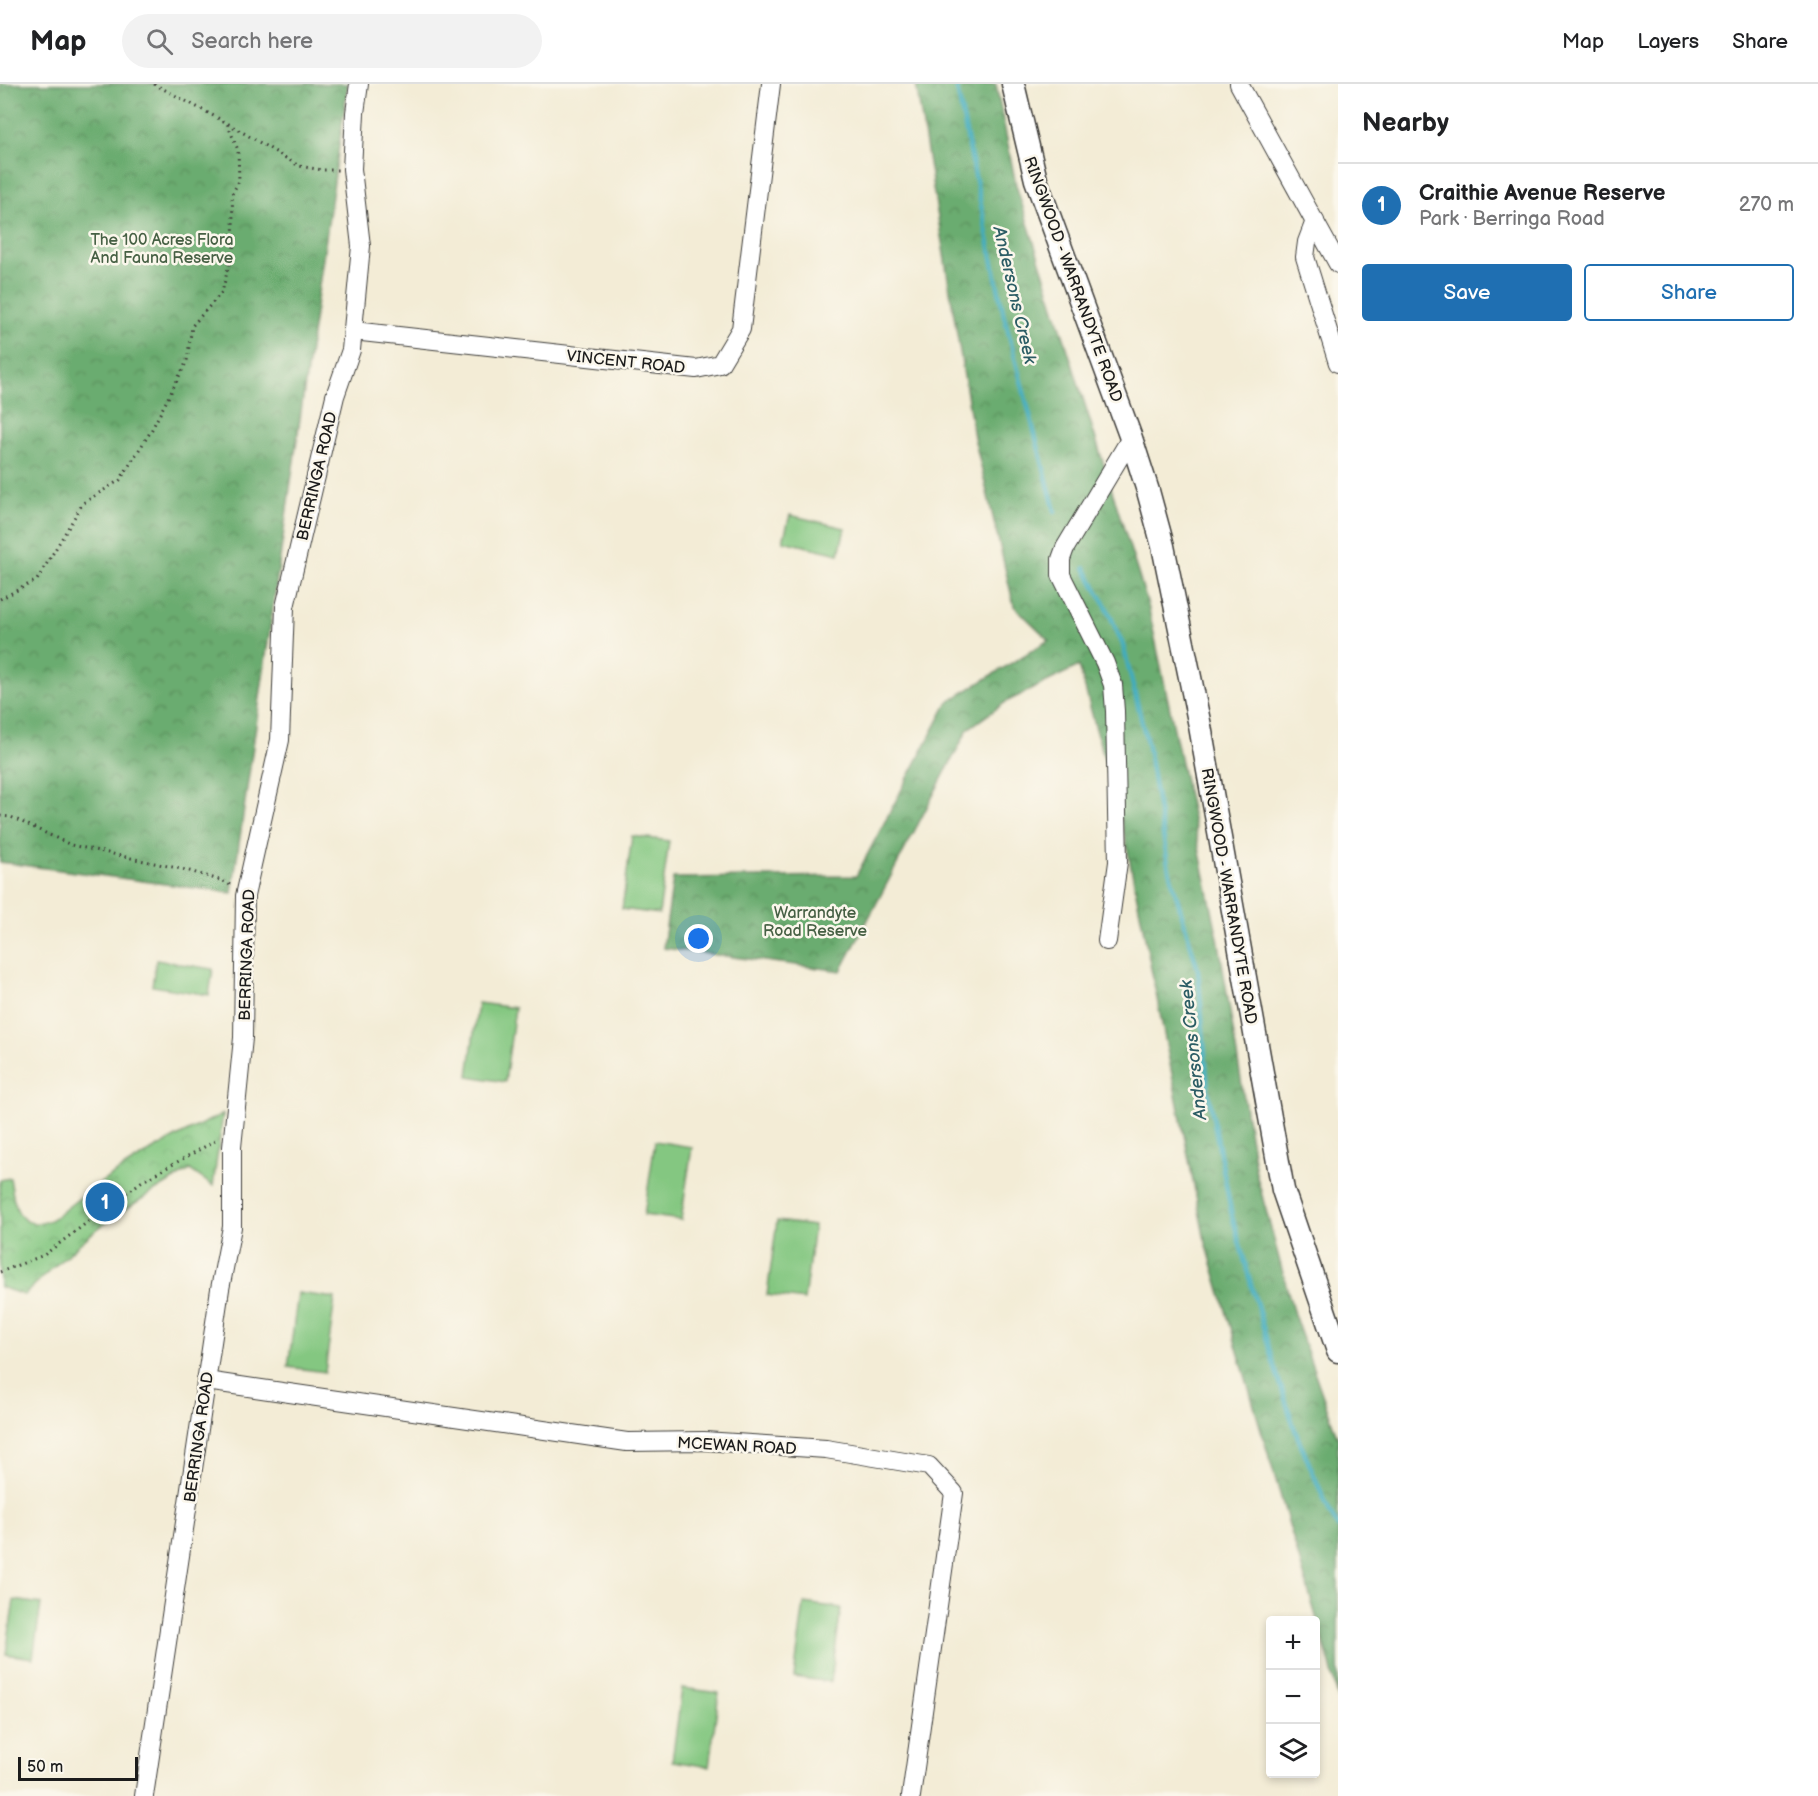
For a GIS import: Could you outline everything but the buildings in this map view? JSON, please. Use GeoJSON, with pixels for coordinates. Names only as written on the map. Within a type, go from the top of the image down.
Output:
{"type":"FeatureCollection","features":[{"type":"Feature","properties":{"kind":"main road","name":"RINGWOOD - WARRANDYTE ROAD"},"geometry":{"type":"LineString","coordinates":[[1013,84],[1036,180],[1131,438],[1148,491],[1162,546],[1197,715],[1284,1190],[1338,1352]]}},
{"type":"Feature","properties":{"kind":"street","name":"BERRINGA ROAD"},"geometry":{"type":"LineString","coordinates":[[144,1796],[220,1288],[232,1227],[232,1147],[243,1038],[245,896],[280,740],[285,607],[335,396],[351,350],[361,246],[352,169],[359,84]]}},
{"type":"Feature","properties":{"kind":"street","name":"VINCENT ROAD"},"geometry":{"type":"LineString","coordinates":[[353,331],[696,369],[720,364],[741,329],[771,84]]}},
{"type":"Feature","properties":{"kind":"street"},"geometry":{"type":"LineString","coordinates":[[1239,84],[1338,264]]}},
{"type":"Feature","properties":{"kind":"street"},"geometry":{"type":"LineString","coordinates":[[1315,221],[1307,242],[1305,257],[1338,363]]}},
{"type":"Feature","properties":{"kind":"street"},"geometry":{"type":"LineString","coordinates":[[1107,941],[1118,862],[1113,685],[1105,663],[1061,575],[1060,559],[1131,438]]}},
{"type":"Feature","properties":{"kind":"street","name":"MCEWAN ROAD"},"geometry":{"type":"LineString","coordinates":[[206,1381],[627,1442],[704,1442],[826,1449],[928,1466],[954,1493],[911,1796]]}},
{"type":"Feature","properties":{"kind":"path"},"geometry":{"type":"LineString","coordinates":[[154,84],[227,123],[299,166],[323,170],[352,169]]}},
{"type":"Feature","properties":{"kind":"path"},"geometry":{"type":"LineString","coordinates":[[0,599],[37,580],[82,503],[120,480],[151,431],[187,361],[192,326],[222,292],[234,245],[232,194],[239,181],[238,150],[227,123]]}},
{"type":"Feature","properties":{"kind":"path"},"geometry":{"type":"LineString","coordinates":[[0,816],[11,818],[71,845],[186,870],[226,882],[245,896]]}},
{"type":"Feature","properties":{"kind":"path"},"geometry":{"type":"LineString","coordinates":[[0,1272],[44,1255],[141,1182],[234,1130]]}},
{"type":"Feature","properties":{"kind":"green space","name":"The 100 Acres Flora And Fauna Reserve"},"geometry":{"type":"Polygon","coordinates":[[[0,84],[348,84],[232,893],[0,862],[0,84]]]}},
{"type":"Feature","properties":{"kind":"green space","name":"Warrandyte Road Reserve"},"geometry":{"type":"Polygon","coordinates":[[[916,84],[996,84],[1016,185],[1148,605],[1219,943],[1256,1173],[1294,1314],[1338,1439],[1338,1699],[1320,1630],[1320,1616],[1316,1616],[1204,1236],[1125,837],[1079,666],[1006,702],[968,729],[841,971],[663,948],[673,878],[856,876],[948,702],[1049,640],[1014,606],[974,437],[916,84]]]}},
{"type":"Feature","properties":{"kind":"green space"},"geometry":{"type":"Polygon","coordinates":[[[790,515],[845,528],[839,554],[783,541],[790,515]]]}},
{"type":"Feature","properties":{"kind":"green space"},"geometry":{"type":"Polygon","coordinates":[[[632,836],[669,841],[659,914],[622,909],[632,836]]]}},
{"type":"Feature","properties":{"kind":"green space"},"geometry":{"type":"Polygon","coordinates":[[[156,960],[213,969],[209,995],[152,986],[156,960]]]}},
{"type":"Feature","properties":{"kind":"green space"},"geometry":{"type":"Polygon","coordinates":[[[478,1003],[515,1008],[505,1082],[468,1076],[478,1003]]]}},
{"type":"Feature","properties":{"kind":"green space"},"geometry":{"type":"Polygon","coordinates":[[[223,1114],[213,1186],[190,1170],[100,1227],[24,1295],[0,1287],[0,1180],[10,1178],[15,1205],[22,1217],[33,1223],[45,1222],[130,1164],[223,1114]]]}},
{"type":"Feature","properties":{"kind":"green space"},"geometry":{"type":"Polygon","coordinates":[[[655,1141],[692,1147],[681,1220],[644,1215],[655,1141]]]}},
{"type":"Feature","properties":{"kind":"green space"},"geometry":{"type":"Polygon","coordinates":[[[777,1221],[814,1226],[804,1300],[767,1295],[777,1221]]]}},
{"type":"Feature","properties":{"kind":"green space"},"geometry":{"type":"Polygon","coordinates":[[[298,1293],[335,1298],[325,1372],[288,1367],[298,1293]]]}},
{"type":"Feature","properties":{"kind":"green space"},"geometry":{"type":"Polygon","coordinates":[[[14,1600],[41,1604],[33,1658],[6,1654],[14,1600]]]}},
{"type":"Feature","properties":{"kind":"green space"},"geometry":{"type":"Polygon","coordinates":[[[804,1603],[841,1608],[831,1682],[794,1677],[804,1603]]]}},
{"type":"Feature","properties":{"kind":"green space"},"geometry":{"type":"Polygon","coordinates":[[[682,1688],[719,1693],[709,1767],[672,1761],[682,1688]]]}},
{"type":"Feature","properties":{"kind":"waterway","name":"Andersons Creek"},"geometry":{"type":"LineString","coordinates":[[956,84],[1004,316],[1055,511]]}},
{"type":"Feature","properties":{"kind":"waterway","name":"Andersons Creek"},"geometry":{"type":"LineString","coordinates":[[1085,568],[1106,606],[1123,645],[1148,747],[1169,870],[1198,970],[1208,1091],[1232,1216],[1272,1359],[1296,1433],[1338,1527]]}},
{"type":"Feature","properties":{"kind":"place","name":"Craithie Avenue Reserve"},"geometry":{"type":"Point","coordinates":[105,1202]}}]}
